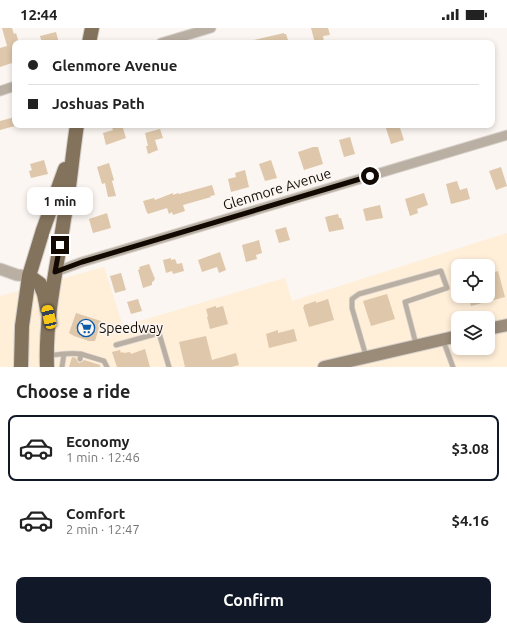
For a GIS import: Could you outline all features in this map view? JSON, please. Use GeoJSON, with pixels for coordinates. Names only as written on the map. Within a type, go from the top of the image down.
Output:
{"type":"FeatureCollection","features":[{"type":"Feature","properties":{"kind":"main road"},"geometry":{"type":"LineString","coordinates":[[90,40],[92,28]]}},
{"type":"Feature","properties":{"kind":"main road"},"geometry":{"type":"LineString","coordinates":[[47,361],[49,317],[65,217],[76,128]]}},
{"type":"Feature","properties":{"kind":"main road"},"geometry":{"type":"LineString","coordinates":[[21,367],[22,326],[29,276],[43,230],[74,144]]}},
{"type":"Feature","properties":{"kind":"main road"},"geometry":{"type":"LineString","coordinates":[[29,276],[40,284],[44,294],[49,317]]}},
{"type":"Feature","properties":{"kind":"main road"},"geometry":{"type":"LineString","coordinates":[[495,328],[507,325]]}},
{"type":"Feature","properties":{"kind":"main road"},"geometry":{"type":"LineString","coordinates":[[324,367],[451,338]]}},
{"type":"Feature","properties":{"kind":"street"},"geometry":{"type":"LineString","coordinates":[[171,40],[211,28]]}},
{"type":"Feature","properties":{"kind":"street"},"geometry":{"type":"LineString","coordinates":[[0,91],[12,87]]}},
{"type":"Feature","properties":{"kind":"street","name":"Glenmore Avenue"},"geometry":{"type":"LineString","coordinates":[[55,272],[82,262],[507,135]]}},
{"type":"Feature","properties":{"kind":"street"},"geometry":{"type":"LineString","coordinates":[[0,268],[17,275],[29,276]]}},
{"type":"Feature","properties":{"kind":"lane"},"geometry":{"type":"LineString","coordinates":[[367,357],[352,308],[352,299],[359,294],[441,271],[447,288],[405,302],[416,346]]}},
{"type":"Feature","properties":{"kind":"lane"},"geometry":{"type":"LineString","coordinates":[[116,345],[159,333],[169,367]]}},
{"type":"Feature","properties":{"kind":"lane"},"geometry":{"type":"LineString","coordinates":[[443,340],[453,367]]}},
{"type":"Feature","properties":{"kind":"lane"},"geometry":{"type":"LineString","coordinates":[[47,361],[56,356],[72,353],[80,357],[96,361],[104,361],[107,367]]}},
{"type":"Feature","properties":{"kind":"lane"},"geometry":{"type":"LineString","coordinates":[[62,367],[64,354]]}},
{"type":"Feature","properties":{"kind":"shaded area"},"geometry":{"type":"Polygon","coordinates":[[[507,233],[507,367],[0,367],[0,296],[104,267],[123,326],[285,278],[292,301],[507,233]]]}},
{"type":"Feature","properties":{"kind":"building"},"geometry":{"type":"Polygon","coordinates":[[[2,28],[12,28],[14,34],[16,33],[18,40],[12,40],[12,63],[0,67],[0,48],[7,46],[2,28]]]}},
{"type":"Feature","properties":{"kind":"building"},"geometry":{"type":"Polygon","coordinates":[[[311,28],[328,28],[330,35],[323,36],[324,40],[314,40],[311,28]]]}},
{"type":"Feature","properties":{"kind":"building"},"geometry":{"type":"Polygon","coordinates":[[[56,32],[58,40],[41,40],[40,36],[56,32]]]}},
{"type":"Feature","properties":{"kind":"building"},"geometry":{"type":"Polygon","coordinates":[[[284,33],[286,34],[288,40],[254,40],[284,33]]]}},
{"type":"Feature","properties":{"kind":"building"},"geometry":{"type":"Polygon","coordinates":[[[12,118],[12,127],[0,130],[0,121],[12,118]]]}},
{"type":"Feature","properties":{"kind":"building"},"geometry":{"type":"Polygon","coordinates":[[[112,128],[123,128],[126,138],[106,145],[103,133],[113,130],[112,128]]]}},
{"type":"Feature","properties":{"kind":"building"},"geometry":{"type":"Polygon","coordinates":[[[386,128],[400,128],[404,140],[391,144],[386,128]]]}},
{"type":"Feature","properties":{"kind":"building"},"geometry":{"type":"Polygon","coordinates":[[[160,129],[163,138],[155,140],[158,150],[148,154],[145,133],[160,129]]]}},
{"type":"Feature","properties":{"kind":"building"},"geometry":{"type":"Polygon","coordinates":[[[350,137],[355,154],[344,157],[339,140],[350,137]]]}},
{"type":"Feature","properties":{"kind":"building"},"geometry":{"type":"Polygon","coordinates":[[[313,147],[318,147],[323,164],[304,170],[298,152],[313,147]]]}},
{"type":"Feature","properties":{"kind":"building"},"geometry":{"type":"Polygon","coordinates":[[[44,160],[48,174],[31,178],[29,171],[32,170],[30,164],[44,160]]]}},
{"type":"Feature","properties":{"kind":"building"},"geometry":{"type":"Polygon","coordinates":[[[271,160],[277,178],[265,181],[259,164],[271,160]]]}},
{"type":"Feature","properties":{"kind":"building"},"geometry":{"type":"Polygon","coordinates":[[[109,163],[114,180],[112,181],[116,196],[108,197],[105,183],[102,184],[97,167],[109,163]]]}},
{"type":"Feature","properties":{"kind":"building"},"geometry":{"type":"Polygon","coordinates":[[[501,167],[507,186],[496,190],[489,171],[501,167]]]}},
{"type":"Feature","properties":{"kind":"building"},"geometry":{"type":"Polygon","coordinates":[[[245,170],[249,187],[231,192],[228,179],[236,177],[235,173],[245,170]]]}},
{"type":"Feature","properties":{"kind":"building"},"geometry":{"type":"Polygon","coordinates":[[[457,181],[460,190],[467,188],[470,199],[451,204],[446,184],[457,181]]]}},
{"type":"Feature","properties":{"kind":"building"},"geometry":{"type":"Polygon","coordinates":[[[212,185],[215,195],[183,205],[185,211],[173,215],[172,212],[169,214],[167,208],[148,214],[143,201],[154,198],[155,200],[173,193],[173,195],[179,194],[212,185]]]}},
{"type":"Feature","properties":{"kind":"building"},"geometry":{"type":"Polygon","coordinates":[[[424,193],[428,205],[417,209],[418,213],[410,216],[405,199],[424,193]]]}},
{"type":"Feature","properties":{"kind":"building"},"geometry":{"type":"Polygon","coordinates":[[[380,205],[383,218],[366,221],[363,209],[380,205]]]}},
{"type":"Feature","properties":{"kind":"building"},"geometry":{"type":"Polygon","coordinates":[[[107,213],[111,228],[93,233],[89,219],[107,213]]]}},
{"type":"Feature","properties":{"kind":"building"},"geometry":{"type":"Polygon","coordinates":[[[338,214],[339,218],[341,218],[344,229],[329,232],[325,217],[338,214]]]}},
{"type":"Feature","properties":{"kind":"building"},"geometry":{"type":"Polygon","coordinates":[[[286,227],[290,240],[279,243],[275,230],[286,227]]]}},
{"type":"Feature","properties":{"kind":"building"},"geometry":{"type":"Polygon","coordinates":[[[259,240],[262,253],[256,255],[257,259],[246,262],[242,245],[259,240]]]}},
{"type":"Feature","properties":{"kind":"building"},"geometry":{"type":"Polygon","coordinates":[[[220,252],[226,270],[219,273],[217,267],[202,272],[198,260],[220,252]]]}},
{"type":"Feature","properties":{"kind":"building"},"geometry":{"type":"Polygon","coordinates":[[[171,258],[171,260],[175,259],[177,264],[182,263],[184,271],[173,274],[172,271],[166,273],[163,260],[171,258]]]}},
{"type":"Feature","properties":{"kind":"building"},"geometry":{"type":"Polygon","coordinates":[[[149,264],[155,279],[152,282],[152,285],[143,288],[138,270],[140,269],[139,267],[149,264]]]}},
{"type":"Feature","properties":{"kind":"building"},"geometry":{"type":"Polygon","coordinates":[[[498,271],[505,297],[495,300],[495,272],[498,271]]]}},
{"type":"Feature","properties":{"kind":"building"},"geometry":{"type":"Polygon","coordinates":[[[121,273],[126,290],[115,293],[110,276],[121,273]]]}},
{"type":"Feature","properties":{"kind":"building"},"geometry":{"type":"Polygon","coordinates":[[[387,294],[395,319],[371,326],[363,301],[387,294]]]}},
{"type":"Feature","properties":{"kind":"building"},"geometry":{"type":"Polygon","coordinates":[[[138,299],[142,311],[131,314],[127,302],[138,299]]]}},
{"type":"Feature","properties":{"kind":"building"},"geometry":{"type":"Polygon","coordinates":[[[328,299],[334,320],[309,327],[303,307],[304,305],[328,299]]]}},
{"type":"Feature","properties":{"kind":"building"},"geometry":{"type":"Polygon","coordinates":[[[470,303],[482,303],[471,306],[470,303]]]}},
{"type":"Feature","properties":{"kind":"building"},"geometry":{"type":"Polygon","coordinates":[[[216,306],[216,308],[223,306],[228,324],[210,329],[206,309],[216,306]]]}},
{"type":"Feature","properties":{"kind":"building"},"geometry":{"type":"Polygon","coordinates":[[[76,313],[101,321],[95,341],[89,341],[69,333],[76,313]]]}},
{"type":"Feature","properties":{"kind":"building"},"geometry":{"type":"Polygon","coordinates":[[[294,329],[297,341],[269,348],[266,334],[278,330],[278,333],[294,329]]]}},
{"type":"Feature","properties":{"kind":"building"},"geometry":{"type":"Polygon","coordinates":[[[206,336],[212,360],[236,353],[239,365],[231,367],[185,367],[179,342],[206,336]]]}},
{"type":"Feature","properties":{"kind":"building"},"geometry":{"type":"Polygon","coordinates":[[[145,349],[150,367],[117,367],[112,352],[120,350],[121,353],[130,352],[131,354],[145,349]]]}},
{"type":"Feature","properties":{"kind":"building"},"geometry":{"type":"Polygon","coordinates":[[[72,357],[76,358],[79,363],[84,360],[100,365],[100,367],[69,367],[72,357]]]}},
{"type":"Feature","properties":{"kind":"place","name":"Speedway"},"geometry":{"type":"Point","coordinates":[86,328]}},
{"type":"Feature","properties":{"kind":"route"},"geometry":{"type":"LineString","coordinates":[[60,245],[55,272],[82,262],[370,176]]}}]}
